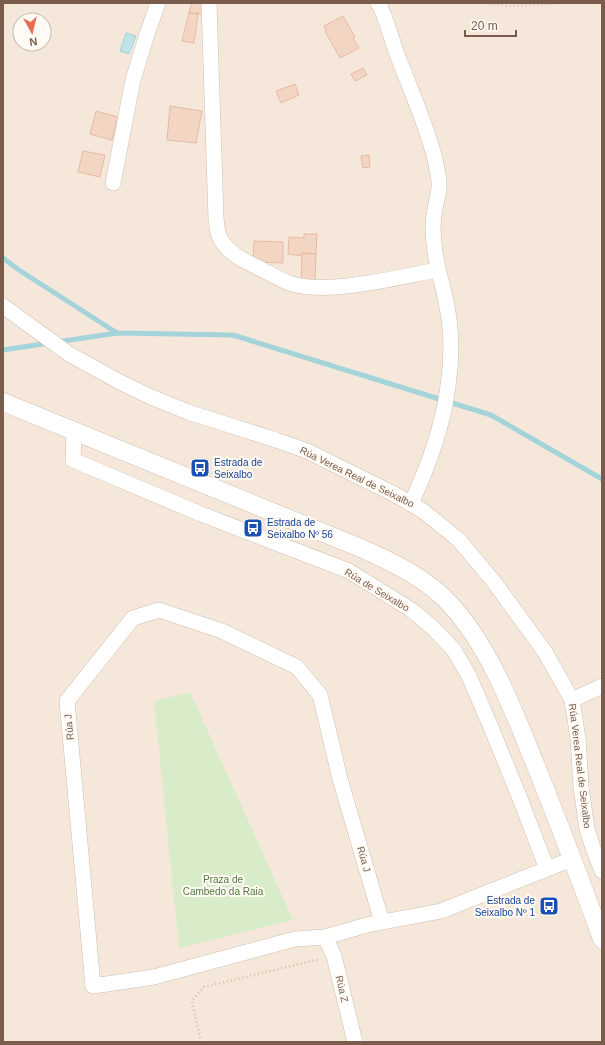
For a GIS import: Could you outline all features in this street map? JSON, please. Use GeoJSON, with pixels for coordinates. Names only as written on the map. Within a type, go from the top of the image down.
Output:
{"type":"FeatureCollection","features":[{"type":"Feature","properties":{"kind":"street"},"geometry":{"type":"LineString","coordinates":[[114,183],[133,80],[158,3]]}},
{"type":"Feature","properties":{"kind":"street"},"geometry":{"type":"LineString","coordinates":[[209,3],[216,218],[219,236],[228,249],[244,262],[289,283],[310,287],[330,287],[357,284],[438,270]]}},
{"type":"Feature","properties":{"kind":"street"},"geometry":{"type":"LineString","coordinates":[[378,3],[431,144],[439,182],[439,196],[433,222],[435,249],[449,325],[450,365],[448,386],[437,436],[411,504]]}},
{"type":"Feature","properties":{"kind":"street","name":"Rúa Verea Real de Seixalbo"},"geometry":{"type":"LineString","coordinates":[[3,306],[64,351],[120,382],[151,397],[208,419],[307,451],[394,494],[423,511],[458,540],[489,577],[545,652],[572,700],[578,738],[581,787],[587,829],[602,871]]}},
{"type":"Feature","properties":{"kind":"street"},"geometry":{"type":"LineString","coordinates":[[3,402],[363,548],[392,562],[412,574],[449,603],[461,618],[486,656],[502,686],[517,719],[602,939]]}},
{"type":"Feature","properties":{"kind":"street","name":"Rúa de Seixalbo"},"geometry":{"type":"LineString","coordinates":[[74,432],[73,460],[201,514],[349,571],[407,608],[433,628],[454,650],[469,676],[511,774],[547,869]]}},
{"type":"Feature","properties":{"kind":"street","name":"Rúa J"},"geometry":{"type":"LineString","coordinates":[[382,922],[340,779],[320,695],[297,667],[222,631],[158,610],[133,618],[67,701],[93,986],[154,977],[295,939],[325,938],[367,925],[441,911],[572,859]]}},
{"type":"Feature","properties":{"kind":"street"},"geometry":{"type":"LineString","coordinates":[[572,700],[602,686]]}},
{"type":"Feature","properties":{"kind":"street","name":"Rúa Z"},"geometry":{"type":"LineString","coordinates":[[325,938],[334,956],[355,1042]]}},
{"type":"Feature","properties":{"kind":"path"},"geometry":{"type":"LineString","coordinates":[[486,3],[509,6],[564,3]]}},
{"type":"Feature","properties":{"kind":"path"},"geometry":{"type":"LineString","coordinates":[[201,1042],[192,1001],[204,987],[334,956]]}},
{"type":"Feature","properties":{"kind":"shaded area"},"geometry":{"type":"Polygon","coordinates":[[[3,3],[602,3],[602,1042],[3,1042],[3,3]]]}},
{"type":"Feature","properties":{"kind":"green space","name":"Praza de Cambedo da Raia"},"geometry":{"type":"Polygon","coordinates":[[[190,692],[293,920],[179,948],[154,701],[190,692]]]}},
{"type":"Feature","properties":{"kind":"water"},"geometry":{"type":"Polygon","coordinates":[[[126,33],[136,36],[129,54],[120,51],[126,33]]]}},
{"type":"Feature","properties":{"kind":"building"},"geometry":{"type":"Polygon","coordinates":[[[192,3],[205,3],[205,14],[189,13],[192,3]]]}},
{"type":"Feature","properties":{"kind":"building"},"geometry":{"type":"Polygon","coordinates":[[[189,13],[198,14],[194,43],[182,41],[189,13]]]}},
{"type":"Feature","properties":{"kind":"building"},"geometry":{"type":"Polygon","coordinates":[[[343,16],[355,37],[353,38],[359,48],[340,58],[325,31],[324,26],[343,16]]]}},
{"type":"Feature","properties":{"kind":"building"},"geometry":{"type":"Polygon","coordinates":[[[363,68],[367,75],[355,81],[351,74],[363,68]]]}},
{"type":"Feature","properties":{"kind":"building"},"geometry":{"type":"Polygon","coordinates":[[[295,84],[299,95],[281,103],[276,91],[295,84]]]}},
{"type":"Feature","properties":{"kind":"building"},"geometry":{"type":"Polygon","coordinates":[[[170,106],[202,111],[196,143],[167,140],[170,106]]]}},
{"type":"Feature","properties":{"kind":"building"},"geometry":{"type":"Polygon","coordinates":[[[96,111],[118,117],[112,140],[90,134],[96,111]]]}},
{"type":"Feature","properties":{"kind":"building"},"geometry":{"type":"Polygon","coordinates":[[[83,151],[105,155],[100,177],[78,172],[83,151]]]}},
{"type":"Feature","properties":{"kind":"building"},"geometry":{"type":"Polygon","coordinates":[[[369,155],[370,167],[363,168],[361,156],[369,155]]]}},
{"type":"Feature","properties":{"kind":"building"},"geometry":{"type":"Polygon","coordinates":[[[304,234],[317,234],[316,254],[302,253],[302,256],[288,254],[289,237],[304,238],[304,234]]]}},
{"type":"Feature","properties":{"kind":"building"},"geometry":{"type":"Polygon","coordinates":[[[254,241],[283,242],[283,263],[253,262],[254,241]]]}},
{"type":"Feature","properties":{"kind":"building"},"geometry":{"type":"Polygon","coordinates":[[[302,253],[316,254],[315,284],[301,284],[302,253]]]}},
{"type":"Feature","properties":{"kind":"waterway"},"geometry":{"type":"LineString","coordinates":[[3,258],[19,270],[117,333]]}},
{"type":"Feature","properties":{"kind":"waterway"},"geometry":{"type":"LineString","coordinates":[[57,342],[117,333],[233,335],[491,415],[602,479]]}},
{"type":"Feature","properties":{"kind":"waterway"},"geometry":{"type":"LineString","coordinates":[[3,350],[49,343]]}},
{"type":"Feature","properties":{"kind":"place","name":"Estrada de Seixalbo"},"geometry":{"type":"Point","coordinates":[200,468]}},
{"type":"Feature","properties":{"kind":"place","name":"Estrada de Seixalbo Nº 56"},"geometry":{"type":"Point","coordinates":[253,528]}},
{"type":"Feature","properties":{"kind":"place","name":"Estrada de Seixalbo Nº 1"},"geometry":{"type":"Point","coordinates":[549,906]}}]}
